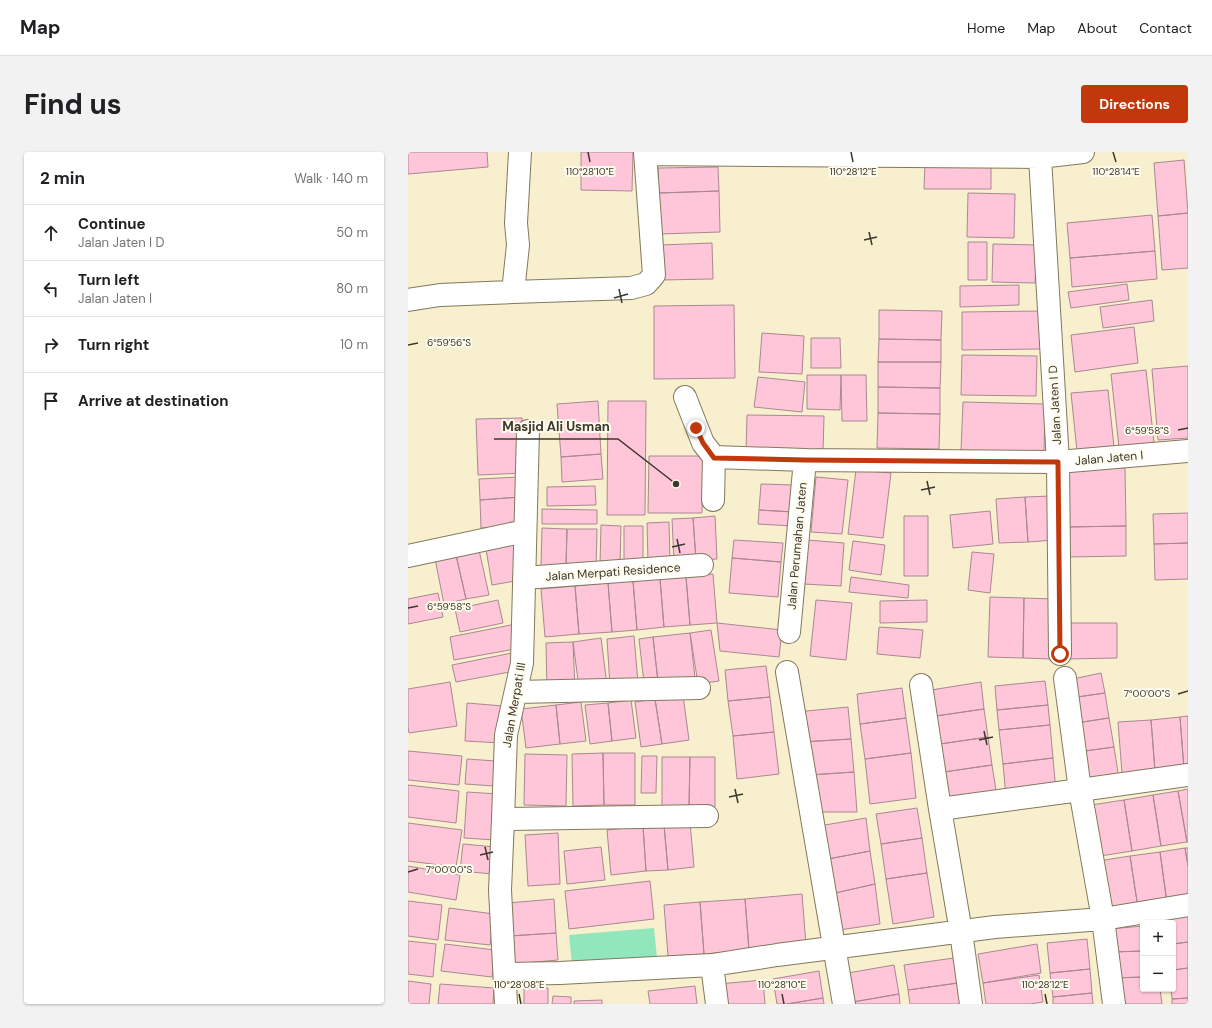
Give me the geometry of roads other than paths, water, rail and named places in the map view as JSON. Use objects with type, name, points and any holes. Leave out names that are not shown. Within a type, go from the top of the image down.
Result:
[{"type":"street","points":[[513,292],[518,245],[516,223],[520,152]]},
{"type":"street","points":[[408,300],[440,295],[631,288],[646,284],[654,275],[645,153],[1040,157],[1083,152]]},
{"type":"street","name":"Jalan Jaten I D","points":[[1040,157],[1058,462],[1060,654]]},
{"type":"street","points":[[685,397],[703,443],[714,458],[713,500]]},
{"type":"street","name":"Jalan Merpati III","points":[[506,1004],[500,890],[506,735],[522,663],[528,431]]},
{"type":"street","name":"Jalan Jaten I","points":[[714,458],[1058,462],[1188,451]]},
{"type":"street","name":"Jalan Perumahan Jaten","points":[[789,632],[805,460]]},
{"type":"street","points":[[408,556],[525,531]]},
{"type":"street","name":"Jalan Merpati Residence","points":[[524,578],[702,565]]},
{"type":"street","points":[[787,672],[844,1004]]},
{"type":"street","points":[[1065,678],[1080,790],[1103,918],[1114,1004]]},
{"type":"street","points":[[921,685],[961,932],[971,1004]]},
{"type":"street","points":[[516,692],[699,688]]},
{"type":"street","points":[[940,809],[1188,775]]},
{"type":"street","points":[[503,819],[706,816]]},
{"type":"street","points":[[504,974],[712,965],[834,947],[995,927],[1103,918],[1188,905]]},
{"type":"street","points":[[712,965],[717,1004]]},
{"type":"place","name":"Masjid Ali Usman","points":[[676,484]]}]
